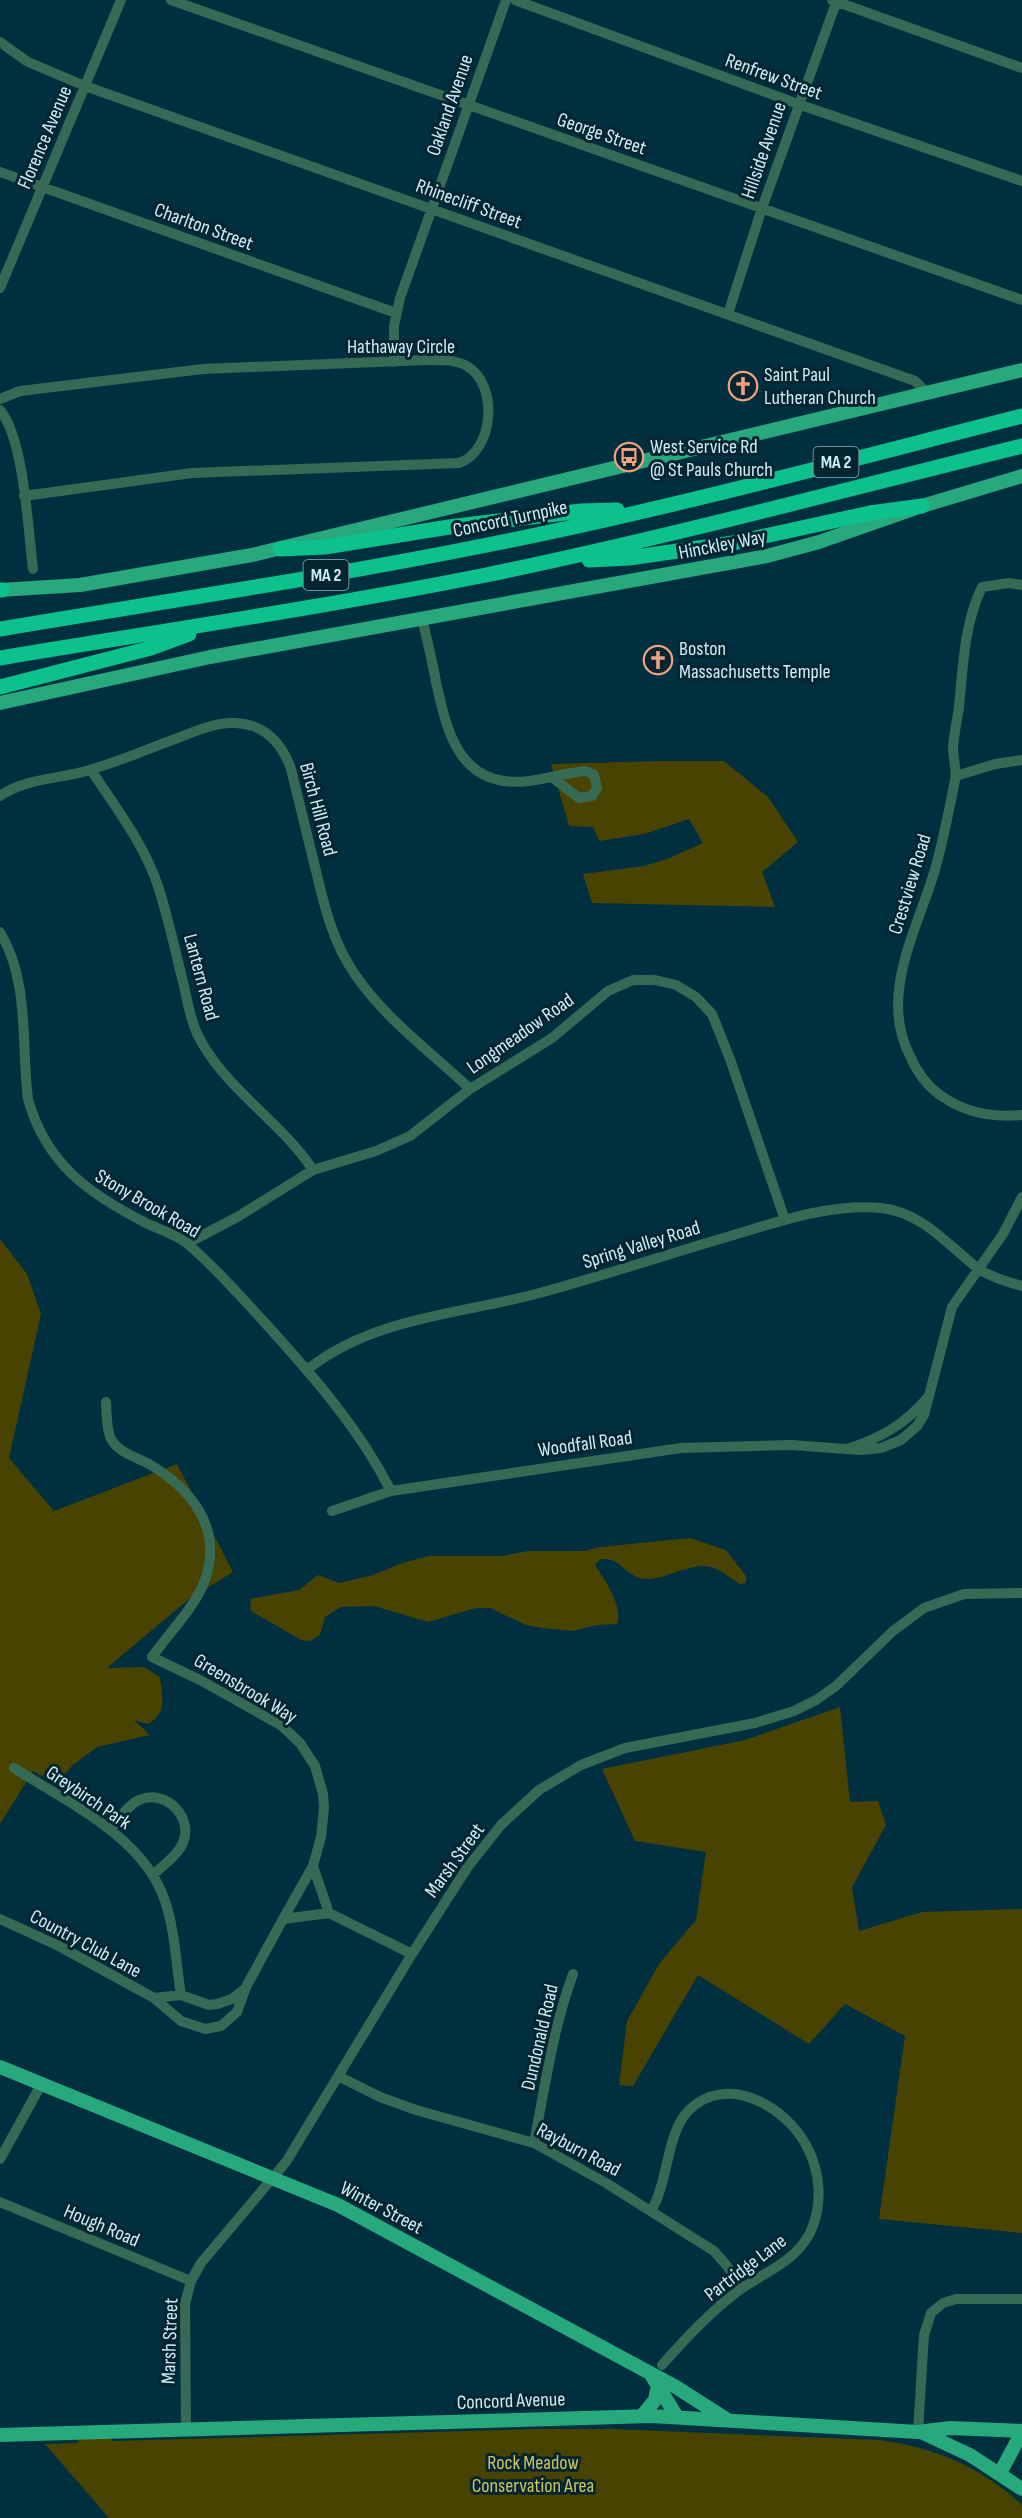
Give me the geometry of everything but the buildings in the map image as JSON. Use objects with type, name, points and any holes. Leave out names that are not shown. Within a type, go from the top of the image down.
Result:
[{"type":"highway","name":"Concord Turnpike","points":[[0,629],[423,558],[650,509],[1022,416]]},
{"type":"highway","name":"MA 2","points":[[0,658],[378,596],[544,563],[1022,446]]},
{"type":"highway","points":[[544,563],[629,558],[698,548],[781,534],[870,513],[922,506]]},
{"type":"highway","points":[[279,549],[325,547],[436,529],[581,511],[650,509]]},
{"type":"highway","points":[[0,687],[151,648],[219,622]]},
{"type":"main road","name":"Concord Turnpike","points":[[1,590],[107,581],[279,549],[1022,370]]},
{"type":"main road","name":"Hinckley Way","points":[[422,618],[767,556],[836,537],[922,506],[1022,477]]},
{"type":"main road","points":[[0,703],[201,658],[422,618]]},
{"type":"main road","name":"Winter Street","points":[[0,2067],[273,2177],[354,2213],[655,2380],[676,2387],[728,2420]]},
{"type":"main road","points":[[642,2416],[655,2400],[655,2380]]},
{"type":"main road","points":[[655,2380],[682,2417]]},
{"type":"main road","points":[[676,2387],[685,2404],[682,2417]]},
{"type":"main road","name":"Concord Avenue","points":[[0,2435],[642,2416],[918,2432],[950,2428],[1022,2432]]},
{"type":"main road","points":[[918,2432],[948,2443],[1000,2473],[1022,2490]]},
{"type":"main road","points":[[1000,2473],[1022,2432]]},
{"type":"street","name":"Florence Avenue","points":[[0,288],[122,0]]},
{"type":"street","name":"George Street","points":[[171,0],[1022,300]]},
{"type":"street","name":"Oakland Avenue","points":[[394,362],[396,313],[506,0]]},
{"type":"street","name":"Renfrew Street","points":[[515,0],[798,104],[1022,181]]},
{"type":"street","name":"Hillside Avenue","points":[[728,314],[762,208],[835,0]]},
{"type":"street","points":[[835,0],[1022,68]]},
{"type":"street","name":"Rhinecliff Street","points":[[0,42],[28,62],[85,86],[915,381],[922,385],[927,393]]},
{"type":"street","name":"Charlton Street","points":[[0,172],[396,313]]},
{"type":"street","name":"Hathaway Circle","points":[[0,399],[20,391],[173,371],[394,362],[459,362],[476,374],[486,390],[488,402],[483,438],[472,456],[451,464],[241,469],[192,473],[24,496]]},
{"type":"street","points":[[0,410],[9,423],[13,436],[24,496],[33,569]]},
{"type":"street","name":"Crestview Road","points":[[1022,585],[1009,583],[982,587],[970,618],[953,748],[956,776],[935,870],[911,938],[901,975],[897,1012],[902,1041],[916,1069],[930,1087],[955,1105],[980,1114],[1022,1115]]},
{"type":"street","points":[[422,618],[445,722],[457,750],[477,771],[489,777],[516,782],[553,778]]},
{"type":"street","name":"Birch Hill Road","points":[[0,796],[21,786],[91,770],[212,726],[243,724],[269,735],[286,755],[291,769],[328,918],[343,955],[354,974],[375,1000],[470,1089]]},
{"type":"street","points":[[956,776],[995,764],[1022,760]]},
{"type":"street","name":"Lantern Road","points":[[91,770],[136,838],[151,866],[165,908],[189,1006],[201,1042],[217,1065],[299,1149],[313,1170]]},
{"type":"street","name":"Stony Brook Road","points":[[0,932],[10,953],[20,990],[28,1099],[33,1116],[48,1146],[70,1174],[98,1197],[188,1243],[227,1279],[308,1369],[365,1445],[391,1491]]},
{"type":"street","name":"Longmeadow Road","points":[[188,1243],[239,1216],[313,1170],[376,1151],[410,1136],[470,1089],[552,1038],[608,991],[633,980],[655,980],[676,985],[696,997],[712,1014],[730,1059],[785,1220]]},
{"type":"street","name":"Woodfall Road","points":[[332,1511],[391,1491],[681,1448],[791,1445],[874,1450],[901,1440],[921,1421],[949,1315],[958,1297],[1003,1234],[1022,1197]]},
{"type":"street","name":"Spring Valley Road","points":[[308,1369],[322,1358],[354,1341],[396,1325],[545,1292],[785,1220],[851,1209],[882,1208],[897,1211],[918,1221],[978,1268],[1022,1286]]},
{"type":"street","name":"Greensbrook Way","points":[[106,1402],[110,1438],[127,1454],[172,1478],[192,1496],[206,1525],[210,1549],[206,1577],[197,1597],[152,1657],[202,1681],[271,1719],[300,1743],[315,1766],[323,1794],[323,1824],[313,1866]]},
{"type":"street","name":"Marsh Street","points":[[186,2428],[184,2332],[185,2304],[191,2281],[212,2248],[286,2162],[467,1868],[490,1838],[525,1801],[581,1765],[625,1748],[762,1721],[794,1711],[816,1700],[836,1686],[899,1626],[924,1608],[963,1594],[1022,1593]]},
{"type":"street","name":"Greybirch Park","points":[[14,1768],[110,1830],[133,1850],[153,1875],[166,1903],[181,1995]]},
{"type":"street","points":[[110,1830],[130,1806],[139,1800],[160,1799],[175,1806],[185,1825],[183,1841],[175,1854],[153,1875]]},
{"type":"street","points":[[313,1866],[329,1913]]},
{"type":"street","name":"Country Club Lane","points":[[0,1919],[59,1946],[154,1998],[172,2015],[189,2025],[213,2028],[233,2018],[246,1987],[313,1866]]},
{"type":"street","points":[[283,1919],[329,1913],[412,1954]]},
{"type":"street","name":"Dundonald Road","points":[[534,2143],[554,2044],[573,1974]]},
{"type":"street","name":"Country Club Lane","points":[[154,1998],[181,1995],[209,2005],[232,1999],[246,1987]]},
{"type":"street","name":"Rayburn Road","points":[[338,2076],[380,2097],[416,2110],[534,2143],[570,2161],[714,2251],[728,2266],[742,2288]]},
{"type":"street","points":[[0,2158],[42,2083]]},
{"type":"street","name":"Partridge Lane","points":[[651,2211],[660,2196],[677,2128],[697,2103],[720,2095],[746,2095],[763,2102],[800,2136],[807,2146],[817,2173],[818,2207],[808,2235],[796,2253],[742,2288],[700,2325],[662,2365]]},
{"type":"street","name":"Hough Road","points":[[0,2202],[191,2281]]},
{"type":"street","points":[[918,2432],[924,2335],[932,2313],[944,2303],[956,2299],[1022,2299]]},
{"type":"green space","points":[[724,761],[768,797],[798,842],[762,872],[775,907],[592,903],[583,874],[644,866],[667,859],[703,843],[689,819],[644,834],[599,841],[593,827],[569,826],[551,764]]},
{"type":"green space","points":[[0,1239],[27,1274],[41,1314],[9,1458],[54,1511],[177,1464],[233,1572],[189,1599],[107,1668],[144,1667],[160,1677],[162,1704],[159,1715],[148,1724],[134,1720],[150,1735],[97,1747],[73,1765],[56,1784],[33,1771],[0,1824]]},
{"type":"green space","points":[[690,1538],[726,1550],[746,1576],[746,1583],[740,1584],[719,1570],[702,1566],[645,1579],[637,1577],[612,1560],[600,1559],[595,1565],[608,1585],[618,1610],[617,1624],[598,1625],[572,1631],[526,1625],[490,1608],[476,1608],[428,1622],[374,1606],[341,1607],[325,1617],[320,1635],[310,1641],[301,1640],[251,1611],[250,1599],[299,1590],[318,1575],[339,1583],[373,1575],[402,1563],[429,1556],[502,1556],[528,1551],[585,1551],[600,1547]]},
{"type":"green space","points":[[840,1707],[850,1802],[878,1801],[886,1825],[852,1887],[859,1931],[922,1912],[1022,1909],[1022,2233],[879,2219],[905,2036],[845,2004],[809,2044],[698,1975],[633,2086],[619,2085],[627,2021],[659,1964],[696,1920],[706,1852],[635,1841],[602,1769],[745,1740]]},
{"type":"green space","name":"Rock Meadow Conservation Area","points":[[101,2427],[113,2441],[532,2429],[613,2429],[879,2440],[938,2454],[973,2470],[1022,2505],[1022,2518],[109,2518],[45,2444],[77,2443],[84,2428]]},
{"type":"place","name":"Saint Paul Lutheran Church","points":[[743,386]]},
{"type":"place","name":"West Service Rd @ St Pauls Church","points":[[629,457]]},
{"type":"place","name":"Boston Massachusetts Temple","points":[[658,660]]}]
